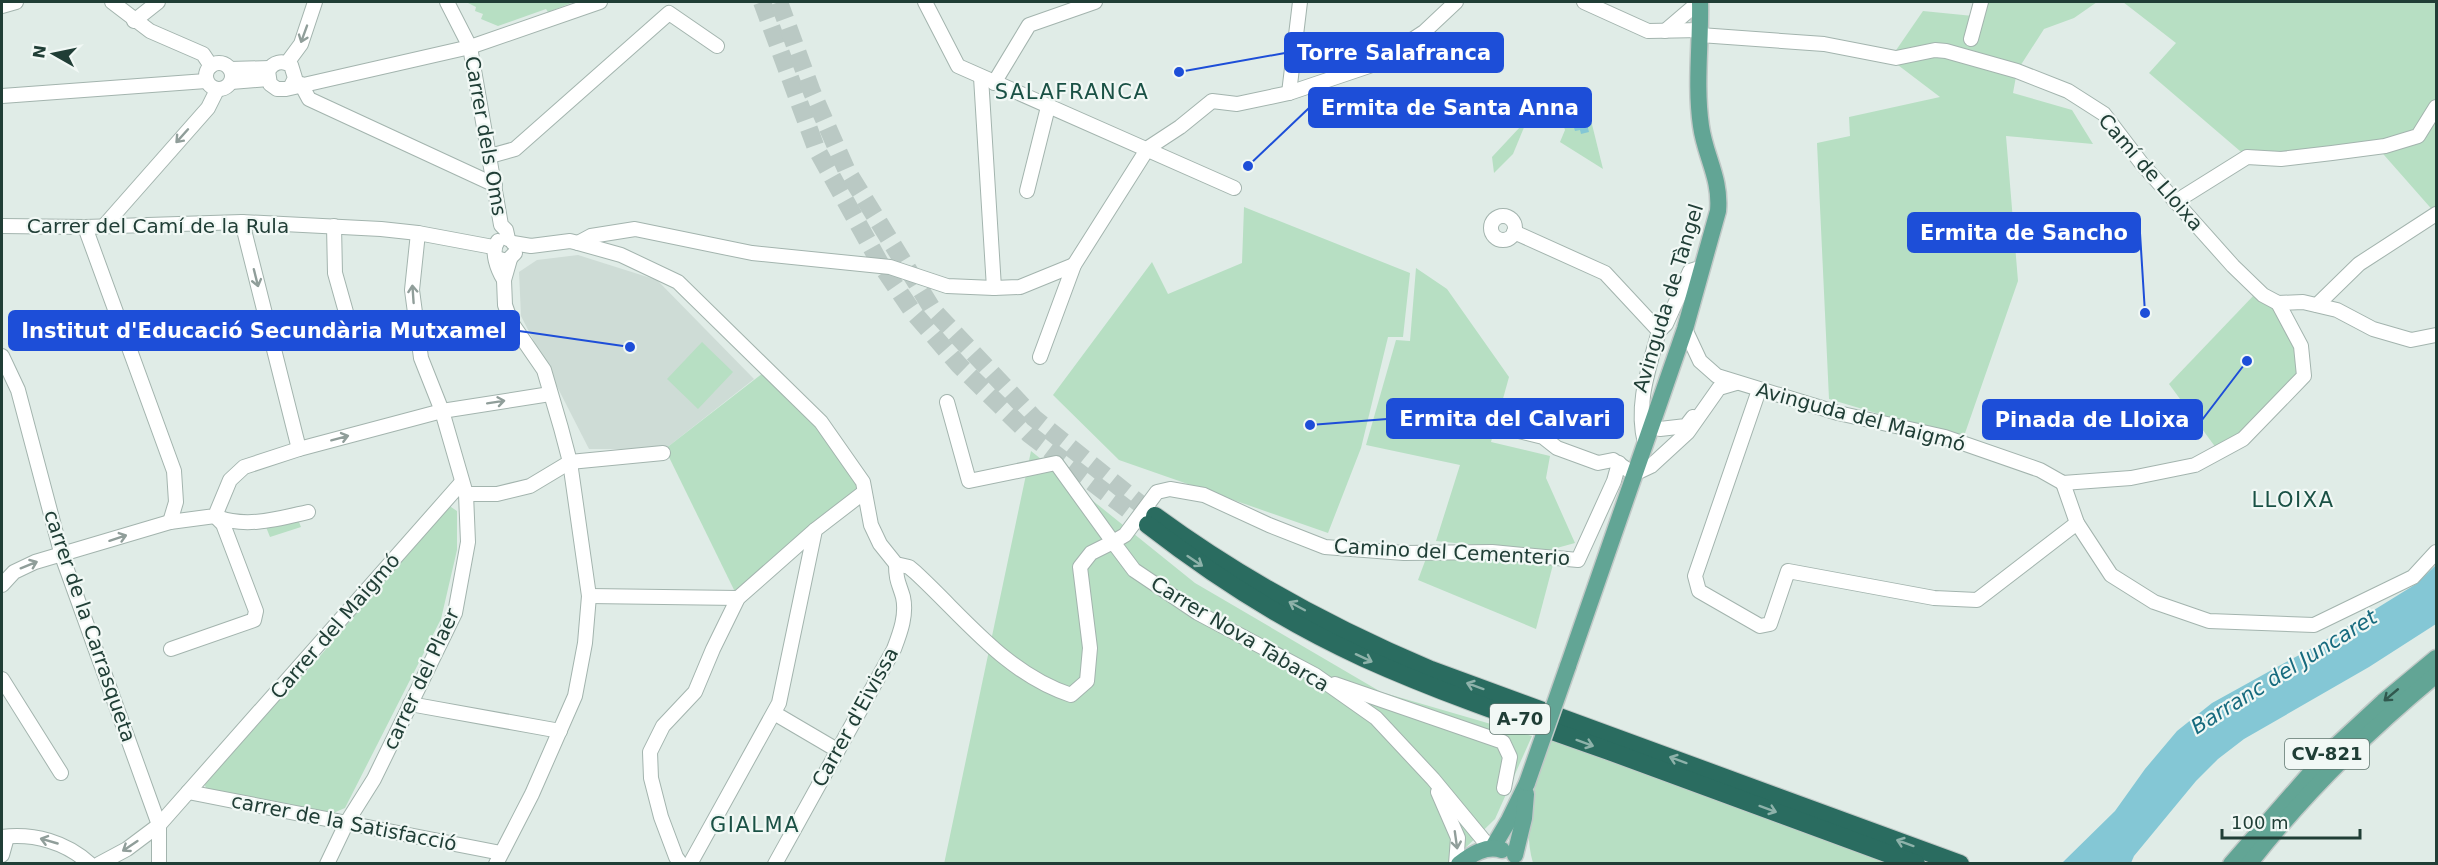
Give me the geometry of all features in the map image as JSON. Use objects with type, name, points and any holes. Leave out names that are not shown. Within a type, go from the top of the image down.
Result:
[{"type":"highway","name":"A-70","points":[[1916,864],[1464,698],[1362,657],[1285,617],[1232,586],[1183,552],[1152,520],[1186,538],[1278,596],[1374,645],[1431,670],[1960,864]]},
{"type":"main road","name":"Avinguda de Tàngel","points":[[1527,783],[1644,446],[1656,426],[1718,211],[1720,194],[1701,128],[1699,2]]},
{"type":"main road","name":"CV-821","points":[[2231,864],[2328,753],[2383,702],[2436,658]]},
{"type":"main road","name":"CV-821","points":[[2249,864],[2309,793],[2348,753],[2433,681]]},
{"type":"main road","points":[[1458,864],[1470,855],[1491,847],[1509,820],[1527,783]]},
{"type":"main road","points":[[1491,847],[1518,859],[1527,783]]},
{"type":"street","points":[[2,6],[16,2]]},
{"type":"street","points":[[112,2],[150,31],[203,54],[211,66]]},
{"type":"street","points":[[134,21],[158,2]]},
{"type":"street","points":[[287,63],[301,44],[315,2]]},
{"type":"street","name":"Carrer dels Oms","points":[[447,2],[470,47],[505,249],[505,304],[511,322],[544,370],[550,394]]},
{"type":"street","points":[[269,73],[277,89],[296,85],[470,47],[600,2]]},
{"type":"street","points":[[925,2],[958,66],[1048,107],[1148,148],[1193,171],[1234,188]]},
{"type":"street","points":[[994,288],[988,80],[1029,25],[1095,2]]},
{"type":"street","points":[[1289,93],[1300,2]]},
{"type":"street","points":[[1040,357],[1074,265],[1148,148],[1180,127],[1212,101],[1237,104],[1289,93],[1375,64],[1424,32],[1456,2]]},
{"type":"street","name":"Camí de Lloixa","points":[[1584,2],[1648,31],[1701,33],[1824,44],[1896,58],[1935,50],[1946,51],[2017,71],[2068,91],[2104,114],[2142,164],[2233,266],[2264,295],[2278,303]]},
{"type":"street","points":[[1665,31],[1699,2]]},
{"type":"street","points":[[1971,39],[1981,2]]},
{"type":"street","points":[[490,156],[515,149],[669,13],[717,46]]},
{"type":"street","points":[[269,73],[277,62],[287,63],[291,65],[295,73],[296,85],[309,99],[495,185]]},
{"type":"street","points":[[104,226],[208,108],[212,85],[206,72],[211,66],[224,64],[231,75]]},
{"type":"street","points":[[231,75],[269,73]]},
{"type":"street","points":[[2,96],[212,85],[225,88],[231,75]]},
{"type":"street","points":[[1027,191],[1048,107]]},
{"type":"street","points":[[2175,202],[2247,157],[2281,159],[2332,153],[2385,146],[2418,136],[2436,107]]},
{"type":"street","points":[[2317,305],[2359,264],[2436,214]]},
{"type":"street","points":[[242,222],[299,449]]},
{"type":"street","name":"Carrer del Camí de la Rula","points":[[2,226],[86,227],[242,222],[334,226],[418,233],[505,249]]},
{"type":"street","points":[[334,226],[336,273],[351,330]]},
{"type":"street","points":[[86,227],[174,471],[176,502],[170,522]]},
{"type":"street","points":[[578,243],[591,236],[635,229],[752,253],[890,267],[947,286],[994,288],[1020,286],[1074,265]]},
{"type":"street","points":[[1514,232],[1605,273],[1659,331]]},
{"type":"street","points":[[418,233],[412,290],[422,358],[442,411],[464,488],[497,494],[530,486],[570,462],[663,453]]},
{"type":"street","points":[[505,249],[578,243],[621,255],[678,282],[821,422],[863,482],[863,493],[875,534],[896,564],[909,567],[976,634],[1025,673],[1052,689],[1071,695],[1087,681],[1090,648],[1080,567],[1091,553],[1113,542]]},
{"type":"street","points":[[1496,425],[1543,437],[1557,448],[1598,462],[1616,461],[1644,446],[1641,401],[1659,331],[1666,324],[1690,272],[1703,267]]},
{"type":"street","points":[[2436,335],[2411,340],[2373,329],[2337,310],[2303,302],[2278,303],[2301,346],[2304,376],[2243,439],[2195,465],[2131,478],[2063,483],[2077,523],[2111,575],[2154,603],[2209,621],[2314,625],[2413,577],[2436,552]]},
{"type":"street","name":"Avinguda del Maigmó","points":[[1685,329],[1700,361],[1717,376],[1838,413],[1946,437],[2040,470],[2063,483]]},
{"type":"street","name":"carrer de la Carrasqueta","points":[[2,356],[18,390],[63,556],[159,825],[159,864]]},
{"type":"street","points":[[1656,426],[1686,426],[1699,410],[1710,383],[1717,376]]},
{"type":"street","points":[[1616,461],[1634,474],[1651,466],[1694,425],[1719,388],[1736,383]]},
{"type":"street","points":[[1759,390],[1695,576],[1700,591],[1760,626],[1770,624],[1788,571],[1934,598],[1977,600],[2077,523]]},
{"type":"street","points":[[214,516],[230,480],[244,467],[299,449],[442,411],[550,394],[570,462],[589,596],[585,643],[575,696],[532,794],[499,858]]},
{"type":"street","name":"Carrer Nova Tabarca","points":[[947,402],[969,481],[1056,464],[1134,570],[1198,613],[1319,678],[1376,718],[1433,779],[1491,847]]},
{"type":"street","points":[[1656,426],[1667,441],[1666,453]]},
{"type":"street","name":"Camino del Cementerio","points":[[1113,542],[1125,535],[1157,492],[1170,489],[1204,495],[1269,525],[1325,547],[1404,553],[1492,552],[1578,560],[1614,481],[1616,461]]},
{"type":"street","name":"carrer del Plaer","points":[[327,864],[347,822],[374,779],[455,613],[468,542],[464,488]]},
{"type":"street","name":"Carrer del Maigmó","points":[[99,864],[127,849],[159,825],[464,488]]},
{"type":"street","points":[[681,864],[676,857],[661,817],[651,778],[650,752],[663,726],[695,692],[738,598],[815,530],[863,493]]},
{"type":"street","points":[[2,585],[14,572],[35,562],[63,556],[170,522],[214,516],[227,520],[259,523],[308,512]]},
{"type":"street","points":[[171,649],[254,620],[256,611],[223,524],[214,516]]},
{"type":"street","points":[[690,864],[779,704],[815,530]]},
{"type":"street","name":"Carrer d'Eivissa","points":[[775,864],[894,649],[904,624],[903,598],[896,582],[896,564]]},
{"type":"street","points":[[589,596],[738,598]]},
{"type":"street","points":[[1319,678],[1503,742],[1510,756],[1504,788]]},
{"type":"street","points":[[2,679],[61,773]]},
{"type":"street","points":[[410,704],[560,731]]},
{"type":"street","points":[[774,713],[837,750]]},
{"type":"street","points":[[1433,779],[1458,838],[1458,864]]},
{"type":"street","name":"carrer de la Satisfacció","points":[[188,792],[347,822],[499,858]]},
{"type":"street","points":[[2,855],[4,837],[38,838],[64,845],[90,864]]},
{"type":"shaded area","points":[[578,255],[657,280],[754,379],[665,449],[589,449],[521,316],[519,272],[537,260]]},
{"type":"green space","points":[[466,2],[574,2],[498,26],[481,19],[483,14],[475,11],[476,7]]},
{"type":"green space","points":[[1978,2],[2097,2],[2074,18],[2044,29],[2017,71],[2013,93],[2072,110],[2093,144],[2006,136],[2018,281],[1963,439],[1829,399],[1817,143],[1850,136],[1849,117],[1940,97],[1890,59],[1923,11],[1973,16]]},
{"type":"green space","points":[[2123,2],[2436,2],[2436,214],[2377,147],[2247,157],[2149,73],[2176,43]]},
{"type":"green space","points":[[1586,100],[1603,169],[1560,142],[1565,130],[1557,106]]},
{"type":"green space","points":[[1525,125],[1513,154],[1494,173],[1492,157],[1521,126]]},
{"type":"green space","points":[[1244,207],[1410,273],[1403,337],[1388,337],[1361,448],[1328,533],[1119,460],[1053,395],[1152,262],[1168,294],[1242,263]]},
{"type":"green space","points":[[1416,268],[1447,289],[1509,377],[1491,442],[1550,456],[1546,478],[1575,543],[1542,552],[1436,541],[1460,465],[1366,445],[1396,340],[1410,341]]},
{"type":"green space","points":[[2255,294],[2273,308],[2301,346],[2304,376],[2219,452],[2169,384]]},
{"type":"green space","points":[[702,342],[733,372],[698,409],[667,379]]},
{"type":"green space","points":[[767,370],[821,422],[863,493],[738,598],[665,449]]},
{"type":"green space","points":[[1031,451],[1195,583],[1381,692],[1532,736],[1495,819],[1450,863],[944,864]]},
{"type":"green space","points":[[448,505],[457,511],[457,550],[441,619],[345,808],[331,814],[206,788],[203,780],[315,662]]},
{"type":"green space","points":[[297,517],[301,527],[270,537],[266,527]]},
{"type":"green space","points":[[1428,553],[1555,557],[1536,629],[1418,580]]},
{"type":"green space","points":[[1549,736],[1893,863],[1533,863],[1529,815],[1535,783]]},
{"type":"water","points":[[1583,109],[1589,132],[1581,134],[1580,130],[1575,131],[1571,118],[1574,117],[1572,112]]},
{"type":"water","name":"Barranc del Juncaret","points":[[2436,565],[2436,624],[2369,667],[2244,739],[2218,759],[2196,781],[2134,856],[2131,863],[2062,863],[2115,811],[2145,769],[2177,731],[2212,703],[2319,644],[2416,584]]},
{"type":"tunnel","points":[[762,2],[816,148],[881,265],[913,312],[959,365],[1029,434],[1148,525]]},
{"type":"tunnel","points":[[779,2],[812,92],[846,169],[933,310],[1034,418],[1155,516]]},
{"type":"place","name":"Torre Salafranca","points":[[1179,72]]},
{"type":"place","name":"Ermita de Santa Anna","points":[[1248,166]]},
{"type":"place","name":"Ermita de Sancho","points":[[2145,313]]},
{"type":"place","name":"Institut d'Educació Secundària Mutxamel","points":[[630,347]]},
{"type":"place","name":"Pinada de Lloixa","points":[[2247,361]]},
{"type":"place","name":"Ermita del Calvari","points":[[1310,425]]},
{"type":"district","name":"SALAFRANCA","points":[[1072,92]]},
{"type":"district","name":"LLOIXA","points":[[2293,500]]},
{"type":"district","name":"GIALMA","points":[[755,825]]}]
